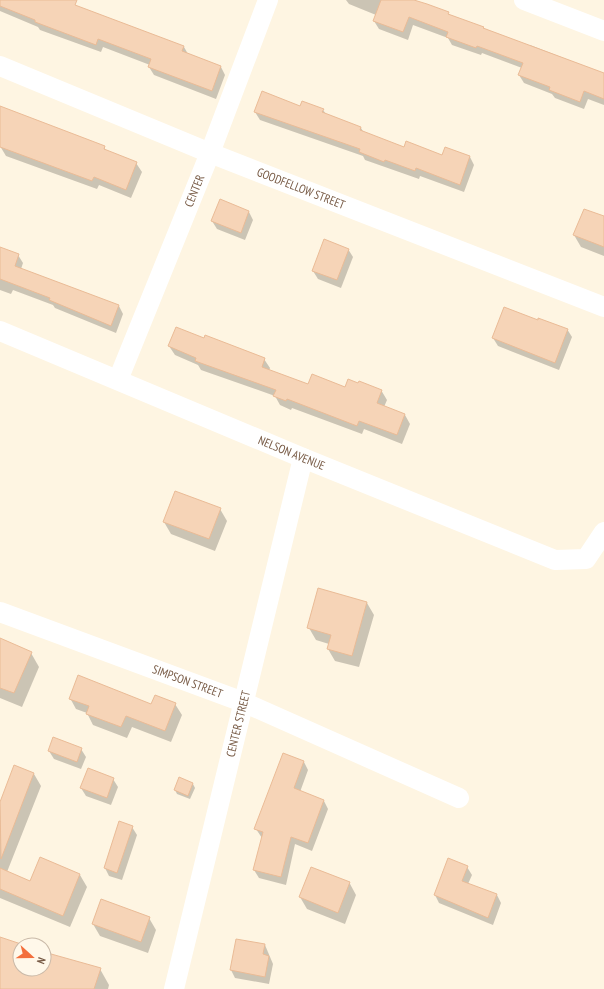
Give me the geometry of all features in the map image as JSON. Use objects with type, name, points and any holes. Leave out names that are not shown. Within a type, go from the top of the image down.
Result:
[{"type":"street","name":"CENTER","points":[[118,380],[210,153],[268,0]]},
{"type":"street","points":[[524,0],[604,31]]},
{"type":"street","name":"GOODFELLOW STREET","points":[[0,66],[210,153],[604,306]]},
{"type":"street","name":"NELSON AVENUE","points":[[0,331],[303,458],[555,560],[586,559],[604,532]]},
{"type":"street","name":"CENTER STREET","points":[[174,989],[303,458]]},
{"type":"street","name":"SIMPSON STREET","points":[[0,612],[243,702],[459,798]]},
{"type":"building","points":[[0,0],[77,0],[75,5],[184,46],[182,51],[221,66],[212,91],[148,67],[151,59],[98,39],[96,45],[35,22],[35,20],[0,6]]},
{"type":"building","points":[[381,0],[414,0],[427,4],[449,12],[448,14],[484,27],[483,28],[604,73],[604,99],[584,91],[580,102],[549,90],[550,87],[518,75],[523,63],[477,46],[476,48],[446,37],[448,32],[409,17],[403,32],[373,21]]},
{"type":"building","points":[[262,91],[300,106],[302,101],[324,109],[322,112],[361,127],[360,130],[404,147],[406,141],[442,155],[445,147],[470,156],[460,185],[416,168],[415,171],[385,160],[384,162],[359,152],[360,149],[254,112]]},
{"type":"building","points":[[0,106],[105,146],[104,149],[137,162],[126,190],[94,177],[92,181],[0,147]]},
{"type":"building","points":[[220,199],[249,211],[241,233],[211,221]]},
{"type":"building","points":[[584,209],[604,216],[604,247],[573,235]]},
{"type":"building","points":[[324,239],[349,249],[337,280],[312,271]]},
{"type":"building","points":[[0,247],[19,254],[15,266],[119,305],[111,326],[49,300],[50,298],[0,279]]},
{"type":"building","points":[[504,307],[538,320],[538,318],[568,329],[555,363],[492,338]]},
{"type":"building","points":[[176,327],[204,338],[205,335],[265,358],[262,367],[308,384],[312,374],[345,387],[348,379],[358,383],[359,381],[382,390],[377,403],[405,414],[397,435],[359,421],[357,426],[287,399],[286,401],[273,396],[276,390],[195,361],[196,358],[168,346]]},
{"type":"building","points":[[175,491],[221,508],[209,539],[163,522]]},
{"type":"building","points":[[318,588],[367,602],[352,656],[327,649],[331,635],[307,628]]},
{"type":"building","points":[[0,638],[32,652],[14,693],[0,688]]},
{"type":"building","points":[[78,675],[151,704],[155,695],[176,703],[165,731],[126,716],[121,727],[86,714],[89,706],[69,699]]},
{"type":"building","points":[[53,737],[82,748],[77,762],[48,751]]},
{"type":"building","points":[[283,753],[304,761],[294,788],[324,800],[308,843],[291,837],[281,877],[253,870],[263,832],[254,829]]},
{"type":"building","points":[[14,765],[34,773],[1,859],[0,802]]},
{"type":"building","points":[[88,768],[114,778],[107,798],[80,788]]},
{"type":"building","points":[[179,777],[193,783],[188,796],[174,790]]},
{"type":"building","points":[[119,821],[133,826],[117,873],[104,868]]},
{"type":"building","points":[[40,857],[80,874],[63,916],[0,889],[0,868],[30,881]]},
{"type":"building","points":[[448,858],[468,866],[462,881],[497,894],[488,918],[434,895]]},
{"type":"building","points":[[311,867],[350,882],[338,913],[299,897]]},
{"type":"building","points":[[101,899],[150,917],[141,942],[92,924]]},
{"type":"building","points":[[0,937],[12,941],[12,977],[52,977],[52,954],[101,968],[94,989],[0,989]]},
{"type":"building","points":[[236,939],[265,944],[263,954],[269,956],[265,977],[230,970]]}]
